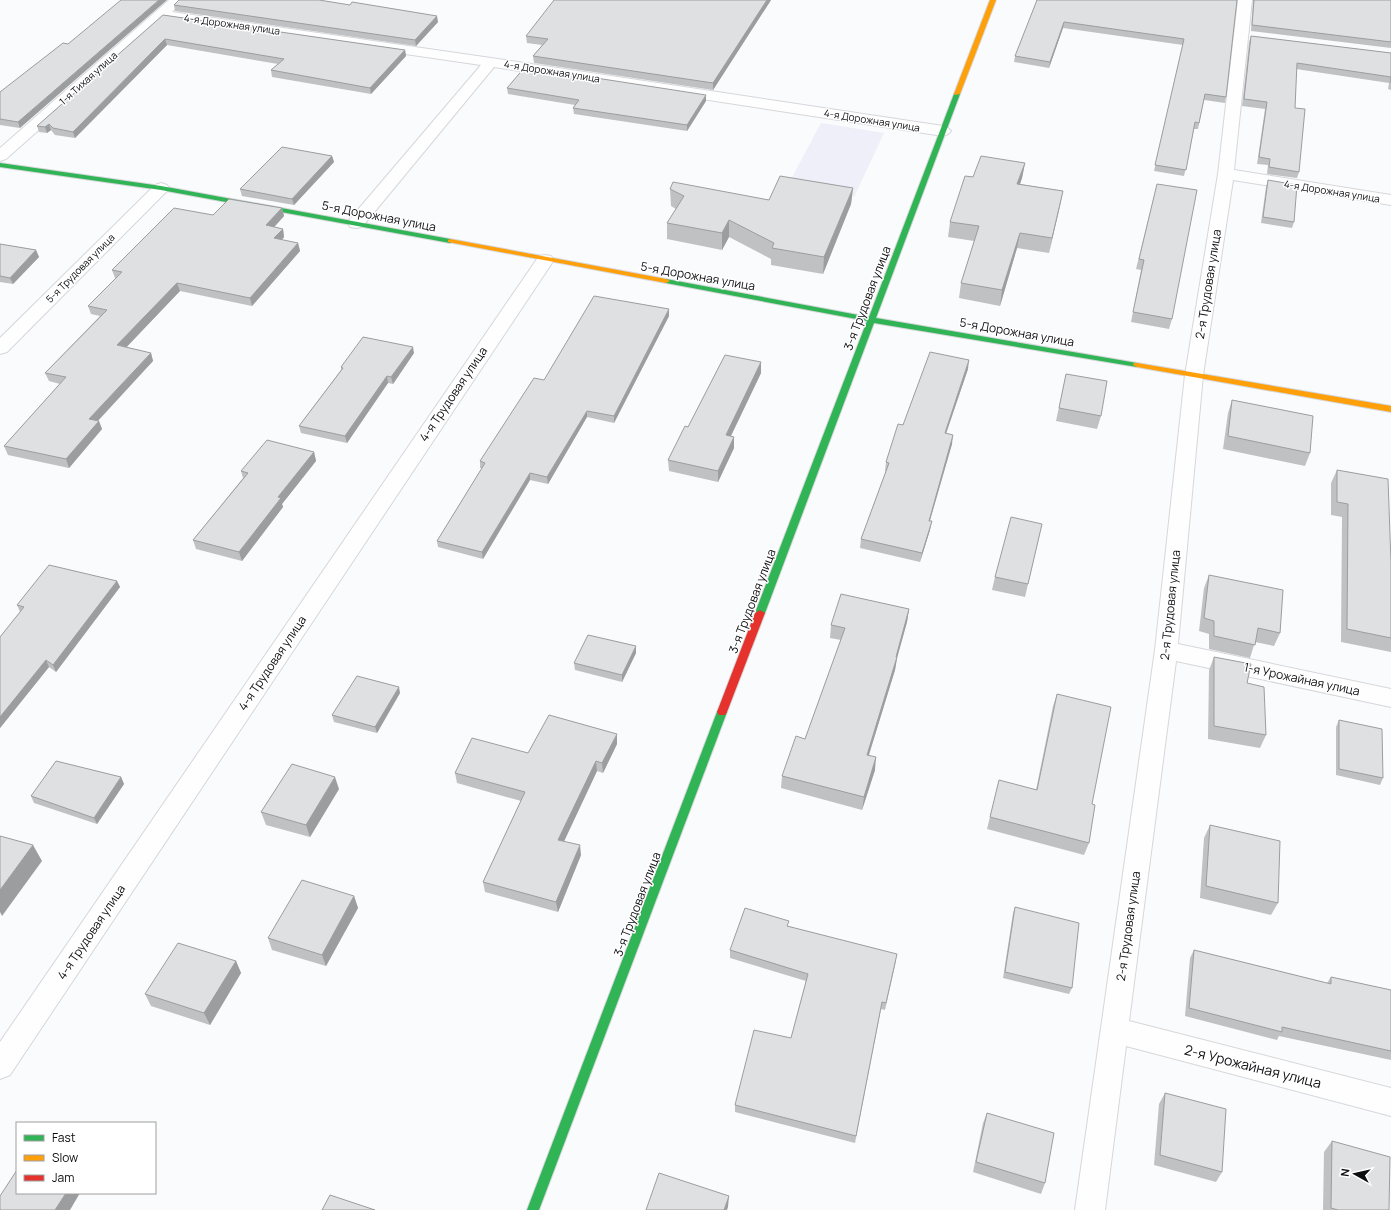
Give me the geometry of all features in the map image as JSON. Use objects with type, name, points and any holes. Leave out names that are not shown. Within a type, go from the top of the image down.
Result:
[{"type":"street","name":"1-я Тихая улица","points":[[0,156],[177,0]]},
{"type":"street","name":"3-я Трудовая улица","points":[[533,1210],[993,0]]},
{"type":"street","name":"2-я Трудовая улица","points":[[1090,1210],[1166,650],[1194,375],[1250,36],[1244,0]]},
{"type":"street","name":"4-я Дорожная улица","points":[[160,14],[491,62],[943,131]]},
{"type":"street","points":[[356,223],[491,62]]},
{"type":"street","name":"5-я Дорожная улица","points":[[0,165],[161,188],[872,320],[909,325],[1391,409]]},
{"type":"street","name":"4-я Дорожная улица","points":[[1226,174],[1391,200]]},
{"type":"street","name":"5-я Трудовая улица","points":[[0,348],[161,188]]},
{"type":"street","name":"4-я Трудовая улица","points":[[0,1066],[544,260]]},
{"type":"street","name":"1-я Урожайная улица","points":[[1166,650],[1391,698]]},
{"type":"street","name":"2-я Урожайная улица","points":[[1114,1030],[1391,1102]]},
{"type":"shaded area","points":[[821,123],[884,133],[854,197],[788,185]]},
{"type":"building","points":[[121,0],[159,0],[18,122],[0,119],[0,92],[63,43],[68,44]]},
{"type":"building","points":[[179,0],[319,0],[350,5],[352,2],[437,16],[415,40],[174,5]]},
{"type":"building","points":[[554,0],[767,0],[713,83],[533,56],[548,39],[526,36]]},
{"type":"building","points":[[1037,0],[1237,0],[1226,97],[1205,94],[1199,123],[1195,122],[1186,170],[1155,165],[1184,39],[1064,22],[1050,62],[1015,56]]},
{"type":"building","points":[[1254,0],[1391,0],[1391,42],[1252,25]]},
{"type":"building","points":[[163,15],[405,50],[370,88],[271,70],[284,59],[165,39],[73,132],[53,128],[49,124],[45,127],[37,126]]},
{"type":"building","points":[[1251,36],[1391,53],[1391,77],[1297,63],[1295,108],[1305,109],[1299,172],[1269,167],[1270,159],[1259,157],[1267,102],[1244,99]]},
{"type":"building","points":[[525,67],[706,95],[687,125],[573,108],[579,100],[507,88]]},
{"type":"building","points":[[282,147],[332,156],[292,199],[240,189]]},
{"type":"building","points":[[981,156],[1025,163],[1017,184],[1063,191],[1052,238],[1020,233],[1002,290],[961,283],[979,226],[950,222],[965,176],[973,177]]},
{"type":"building","points":[[780,176],[853,188],[824,257],[772,248],[774,243],[729,220],[722,233],[667,223],[684,196],[670,189],[673,182],[769,200]]},
{"type":"building","points":[[1268,180],[1297,185],[1294,222],[1263,217]]},
{"type":"building","points":[[1157,184],[1197,190],[1172,319],[1133,312],[1144,260],[1139,259]]},
{"type":"building","points":[[229,199],[282,208],[266,225],[283,229],[274,238],[298,243],[250,298],[177,283],[117,345],[151,353],[89,419],[99,421],[66,459],[4,446],[66,377],[45,373],[107,310],[88,306],[122,272],[112,270],[174,208],[213,215]]},
{"type":"building","points":[[0,244],[36,250],[10,278],[0,276]]},
{"type":"building","points":[[594,296],[669,309],[614,416],[587,411],[547,477],[530,473],[482,552],[437,541],[485,463],[480,461],[534,378],[544,380]]},
{"type":"building","points":[[363,337],[413,347],[391,377],[387,376],[345,436],[299,426],[343,368],[341,367]]},
{"type":"building","points":[[930,352],[969,360],[945,433],[953,435],[929,521],[932,521],[922,553],[861,539],[889,463],[886,462],[898,424],[903,425]]},
{"type":"building","points":[[725,355],[761,362],[726,435],[734,437],[718,471],[668,460],[685,426],[688,427]]},
{"type":"building","points":[[1066,374],[1107,381],[1101,416],[1059,408]]},
{"type":"building","points":[[1232,400],[1313,416],[1310,453],[1228,436]]},
{"type":"building","points":[[267,440],[314,452],[278,497],[281,498],[239,552],[193,540],[248,473],[241,471]]},
{"type":"building","points":[[1337,470],[1388,479],[1391,563],[1391,638],[1347,629],[1348,504],[1337,502]]},
{"type":"building","points":[[1011,517],[1042,524],[1028,584],[995,577]]},
{"type":"building","points":[[49,565],[117,581],[53,665],[46,660],[0,717],[0,637],[24,607],[17,605]]},
{"type":"building","points":[[1209,575],[1283,590],[1280,633],[1258,628],[1255,645],[1214,636],[1214,621],[1204,618]]},
{"type":"building","points":[[841,594],[909,609],[897,657],[867,755],[876,757],[864,797],[782,776],[796,736],[805,739],[845,628],[831,625]]},
{"type":"building","points":[[588,635],[636,646],[622,675],[574,663]]},
{"type":"building","points":[[1214,657],[1251,664],[1247,683],[1264,687],[1266,735],[1214,726]]},
{"type":"building","points":[[357,676],[399,687],[375,727],[332,715]]},
{"type":"building","points":[[1057,694],[1111,707],[1092,804],[1095,805],[1089,843],[990,817],[999,780],[1037,790]]},
{"type":"building","points":[[549,715],[617,734],[602,763],[596,761],[558,840],[580,845],[556,902],[483,882],[525,792],[455,773],[472,738],[528,753]]},
{"type":"building","points":[[1339,720],[1382,729],[1383,778],[1339,769]]},
{"type":"building","points":[[56,761],[121,777],[94,818],[31,796]]},
{"type":"building","points":[[292,764],[335,777],[306,825],[261,812]]},
{"type":"building","points":[[1210,825],[1280,841],[1278,903],[1206,886]]},
{"type":"building","points":[[0,836],[33,845],[0,890]]},
{"type":"building","points":[[302,880],[354,896],[322,955],[268,938]]},
{"type":"building","points":[[1015,907],[1079,923],[1072,988],[1005,972]]},
{"type":"building","points":[[745,908],[789,921],[787,926],[897,954],[886,1003],[882,1002],[856,1136],[735,1105],[754,1030],[791,1038],[808,974],[730,950]]},
{"type":"building","points":[[178,943],[236,961],[204,1013],[145,994]]},
{"type":"building","points":[[1194,950],[1331,984],[1331,977],[1391,990],[1391,1051],[1282,1027],[1282,1032],[1189,1008]]},
{"type":"building","points":[[1165,1093],[1226,1109],[1222,1172],[1160,1155]]},
{"type":"building","points":[[987,1113],[1054,1133],[1045,1183],[976,1162]]},
{"type":"building","points":[[1332,1141],[1390,1157],[1389,1210],[1338,1210],[1331,1208]]},
{"type":"building","points":[[16,1172],[16,1194],[65,1194],[55,1210],[0,1210],[0,1196]]},
{"type":"building","points":[[659,1173],[729,1196],[724,1210],[646,1210]]},
{"type":"building","points":[[330,1195],[375,1210],[322,1210]]},
{"type":"traffic: fast","points":[[760,613],[957,94]]},
{"type":"traffic: fast","points":[[0,165],[161,188],[450,241]]},
{"type":"traffic: fast","points":[[666,281],[872,320],[1137,365]]},
{"type":"traffic: fast","points":[[533,1210],[722,712]]},
{"type":"traffic: slow","points":[[957,94],[993,0]]},
{"type":"traffic: slow","points":[[450,241],[666,281]]},
{"type":"traffic: slow","points":[[1137,365],[1391,409]]},
{"type":"traffic: jam","points":[[722,712],[760,613]]}]
